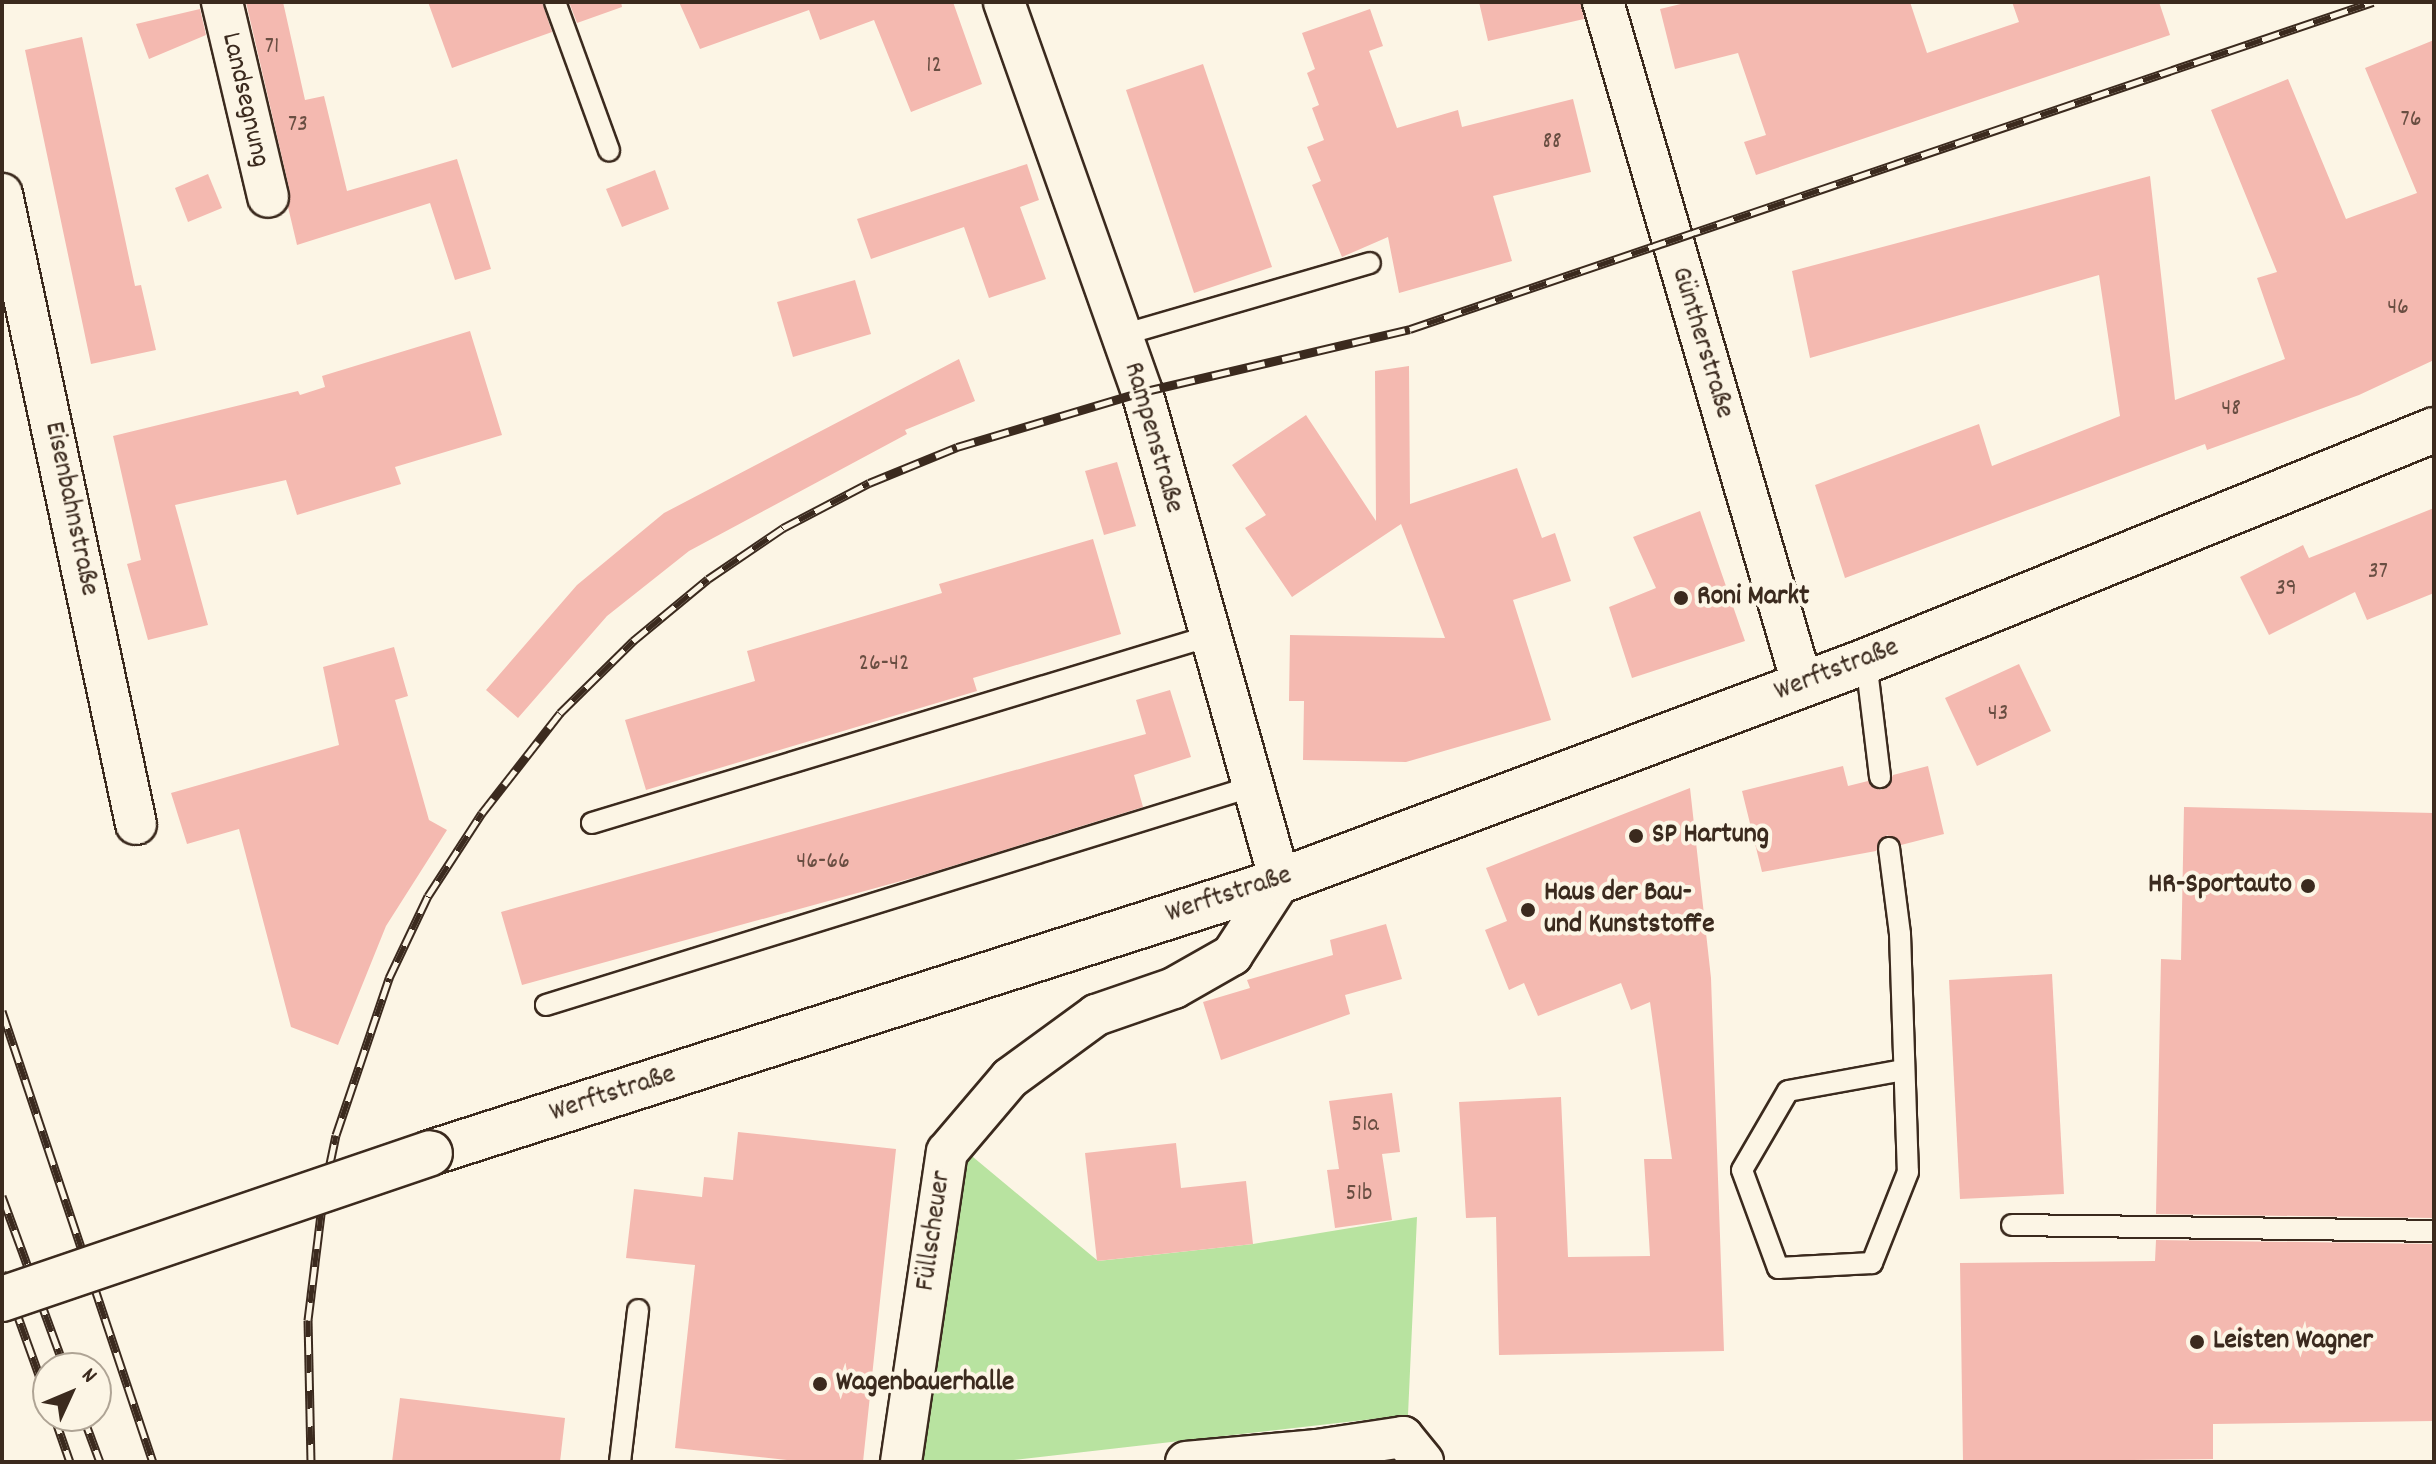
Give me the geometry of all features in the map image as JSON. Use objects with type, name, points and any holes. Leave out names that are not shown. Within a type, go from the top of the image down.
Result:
[{"type":"street","name":"Landsegnung","points":[[222,2],[268,197]]},
{"type":"street","name":"Rampenstraße","points":[[1004,2],[1122,335],[1280,881]]},
{"type":"street","name":"Güntherstraße","points":[[1603,2],[1802,683]]},
{"type":"street","name":"Eisenbahnstraße","points":[[2,194],[136,824]]},
{"type":"street","name":"Werftstraße","points":[[2,1299],[430,1153],[1280,881],[1866,661],[2434,430]]},
{"type":"street","name":"Füllscheuer","points":[[901,1462],[947,1152],[1010,1078],[1096,1015],[1174,988],[1232,955],[1280,881]]},
{"type":"street","points":[[1186,1462],[1320,1456],[1403,1437],[1423,1462]]},
{"type":"lane","points":[[555,2],[609,150]]},
{"type":"lane","points":[[1122,335],[1370,263]]},
{"type":"lane","points":[[592,823],[1210,636]]},
{"type":"lane","points":[[1866,661],[1880,777]]},
{"type":"lane","points":[[546,1005],[1254,786]]},
{"type":"lane","points":[[1889,848],[1900,934],[1908,1172],[1872,1263],[1778,1268],[1742,1170],[1788,1091],[1904,1070]]},
{"type":"lane","points":[[2012,1225],[2434,1231]]},
{"type":"lane","points":[[620,1462],[638,1310]]},
{"type":"green space","points":[[967,1152],[1098,1261],[1253,1244],[1417,1217],[1408,1415],[997,1462],[916,1462]]},
{"type":"building","points":[[246,2],[283,2],[305,100],[324,96],[347,191],[457,159],[491,269],[455,280],[430,203],[297,245],[288,207],[290,192]]},
{"type":"building","points":[[428,2],[542,2],[552,32],[452,68]]},
{"type":"building","points":[[569,2],[621,2],[622,7],[577,23]]},
{"type":"building","points":[[679,2],[953,2],[982,84],[911,112],[874,20],[820,40],[809,10],[700,49]]},
{"type":"building","points":[[1479,2],[1581,2],[1584,19],[1488,41]]},
{"type":"building","points":[[1689,2],[1910,2],[1927,53],[2019,22],[2012,2],[2159,2],[2170,35],[1756,175],[1744,142],[1766,135],[1738,53],[1675,69],[1660,9]]},
{"type":"building","points":[[200,9],[206,35],[149,59],[136,24]]},
{"type":"building","points":[[1370,9],[1383,46],[1369,51],[1397,128],[1458,110],[1462,127],[1573,99],[1591,172],[1493,196],[1512,261],[1399,293],[1388,237],[1342,257],[1312,185],[1321,181],[1307,147],[1324,140],[1312,108],[1319,105],[1307,73],[1315,69],[1302,33]]},
{"type":"building","points":[[82,37],[135,286],[141,285],[156,350],[91,364],[25,50]]},
{"type":"building","points":[[2434,40],[2434,360],[2359,395],[2207,450],[2205,444],[1845,578],[1815,485],[1979,424],[1992,466],[2120,416],[2099,275],[1810,358],[1792,271],[2150,176],[2175,400],[2285,359],[2257,278],[2277,272],[2211,110],[2288,79],[2346,219],[2417,193],[2365,68]]},
{"type":"building","points":[[1203,64],[1272,267],[1194,293],[1126,90]]},
{"type":"building","points":[[1027,164],[1039,200],[1020,207],[1046,279],[989,298],[964,227],[871,259],[857,219]]},
{"type":"building","points":[[655,170],[669,209],[622,227],[606,189]]},
{"type":"building","points":[[208,174],[222,208],[188,222],[175,188]]},
{"type":"building","points":[[855,280],[871,334],[793,357],[777,302]]},
{"type":"building","points":[[470,331],[502,435],[395,467],[401,484],[297,515],[286,480],[175,505],[208,625],[148,640],[127,564],[141,560],[113,436],[298,391],[300,395],[325,387],[322,376]]},
{"type":"building","points":[[959,359],[975,401],[905,430],[907,434],[689,551],[607,616],[518,718],[486,690],[577,585],[664,513]]},
{"type":"building","points":[[1409,366],[1410,504],[1517,468],[1542,538],[1555,533],[1571,581],[1513,600],[1551,720],[1406,762],[1303,760],[1304,701],[1289,701],[1290,635],[1445,638],[1401,524],[1292,597],[1245,528],[1266,515],[1232,465],[1306,415],[1376,521],[1375,371]]},
{"type":"building","points":[[1117,462],[1136,526],[1104,535],[1085,471]]},
{"type":"building","points":[[2434,508],[2434,593],[2367,620],[2355,592],[2269,635],[2240,577],[2303,545],[2309,558]]},
{"type":"building","name":"Roni Markt","points":[[1700,511],[1745,641],[1632,678],[1609,607],[1656,588],[1633,537]]},
{"type":"building","points":[[1093,539],[1121,634],[973,678],[977,691],[646,790],[625,720],[755,681],[747,651],[942,593],[939,584]]},
{"type":"building","points":[[394,647],[408,696],[395,700],[429,820],[447,830],[386,926],[338,1045],[291,1027],[239,829],[187,844],[171,793],[339,745],[323,667]]},
{"type":"building","points":[[2019,664],[2051,731],[1977,766],[1945,698]]},
{"type":"building","points":[[1170,690],[1191,757],[1134,775],[1143,807],[923,875],[522,985],[501,912],[1146,734],[1136,700]]},
{"type":"building","points":[[1843,766],[1848,786],[1868,781],[1881,790],[1888,787],[1893,775],[1928,766],[1944,834],[1901,845],[1887,835],[1876,851],[1762,872],[1742,791]]},
{"type":"building","points":[[1690,788],[1711,978],[1724,1351],[1499,1355],[1496,1217],[1466,1218],[1459,1102],[1561,1097],[1568,1257],[1650,1256],[1644,1159],[1672,1159],[1650,1002],[1631,1010],[1621,983],[1538,1016],[1524,983],[1509,990],[1485,930],[1507,921],[1486,868]]},
{"type":"building","points":[[2184,807],[2434,813],[2434,1218],[2156,1214],[2161,959],[2181,960]]},
{"type":"building","points":[[1386,924],[1402,979],[1345,995],[1350,1014],[1221,1060],[1203,1002],[1250,988],[1247,980],[1333,955],[1330,940]]},
{"type":"building","points":[[2052,974],[2064,1194],[1960,1199],[1949,980]]},
{"type":"building","points":[[1392,1093],[1400,1152],[1382,1154],[1392,1220],[1335,1228],[1327,1170],[1339,1169],[1329,1101]]},
{"type":"building","points":[[738,1132],[896,1149],[863,1462],[805,1462],[675,1448],[695,1265],[626,1258],[634,1189],[702,1197],[704,1177],[733,1180]]},
{"type":"building","points":[[1176,1143],[1181,1188],[1246,1181],[1253,1244],[1097,1261],[1085,1153]]},
{"type":"building","name":"Leisten Wagner","points":[[2156,1240],[2434,1244],[2434,1421],[2213,1424],[2213,1459],[1963,1462],[1960,1263],[2155,1261]]},
{"type":"building","points":[[400,1398],[565,1418],[560,1462],[392,1462]]},
{"type":"railway","points":[[311,1462],[308,1320],[323,1197],[336,1135],[389,978],[428,896],[482,813],[560,713],[633,641],[708,579],[783,528],[869,483],[957,447],[1142,392],[1410,329],[2373,2]]},
{"type":"railway","points":[[2,1011],[153,1462]]},
{"type":"railway","points":[[2,1196],[59,1352]]},
{"type":"railway","points":[[2,1272],[32,1355]]},
{"type":"railway","points":[[60,1432],[70,1462]]},
{"type":"railway","points":[[89,1432],[100,1462]]},
{"type":"place","name":"Roni Markt","points":[[1681,598]]},
{"type":"place","name":"SP Hartung","points":[[1636,836]]},
{"type":"place","name":"HR-Sportauto","points":[[2308,886]]},
{"type":"place","name":"Haus der Bau- und Kunststoffe","points":[[1528,910]]},
{"type":"place","name":"Leisten Wagner","points":[[2197,1342]]},
{"type":"place","name":"Wagenbauerhalle","points":[[820,1384]]}]
